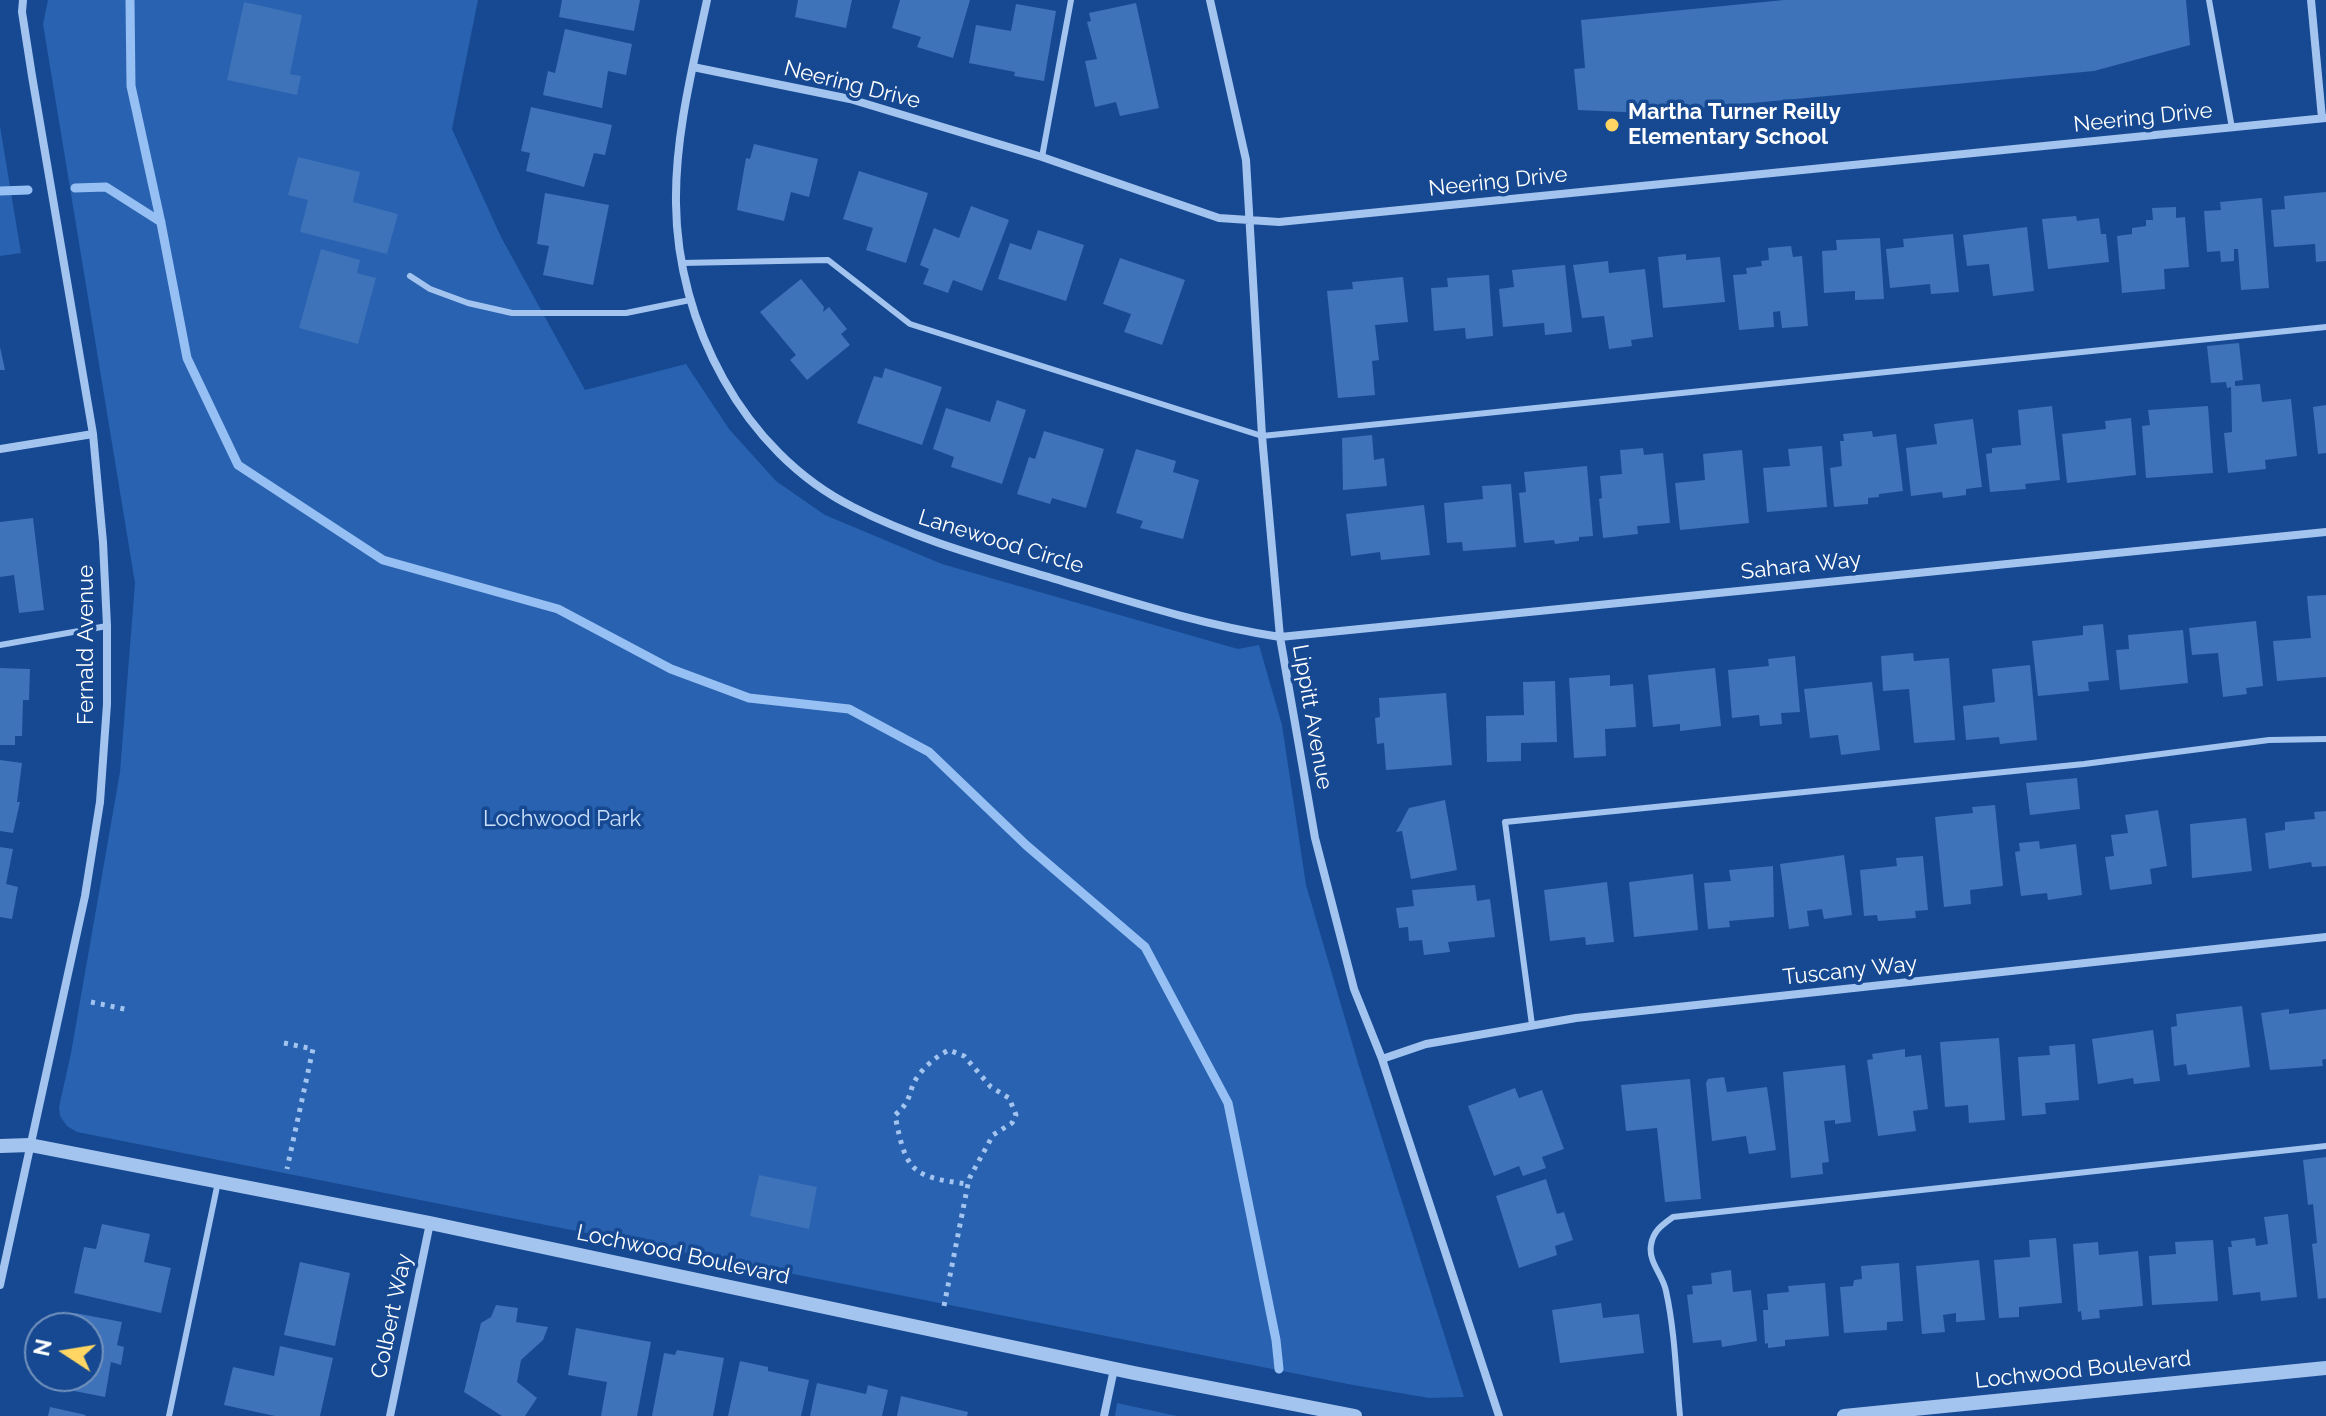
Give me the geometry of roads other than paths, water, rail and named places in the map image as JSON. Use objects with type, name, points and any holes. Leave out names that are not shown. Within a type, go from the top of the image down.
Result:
[{"type":"street","name":"Fernald Avenue","points":[[0,1285],[85,896],[98,815],[107,704],[107,626],[93,434],[28,50],[23,0]]},
{"type":"street","name":"Lanewood Circle","points":[[707,0],[682,132],[676,202],[681,263],[709,353],[744,413],[802,475],[850,506],[927,541],[1191,619],[1280,637]]},
{"type":"street","name":"Lippitt Avenue","points":[[1210,0],[1246,160],[1262,436],[1280,637],[1315,838],[1354,989],[1382,1059],[1499,1416]]},
{"type":"street","points":[[2311,0],[2324,118]]},
{"type":"street","name":"Neering Drive","points":[[693,67],[850,99],[1042,157],[1219,218],[1250,221],[1292,221],[2324,118]]},
{"type":"street","points":[[0,449],[93,434]]},
{"type":"street","name":"Sahara Way","points":[[1280,637],[2326,532]]},
{"type":"street","name":"Tuscany Way","points":[[1382,1059],[1426,1044],[1532,1025],[2326,937]]},
{"type":"street","name":"Lochwood Boulevard","points":[[0,1146],[30,1145],[430,1223],[1114,1369],[1355,1416]]},
{"type":"street","name":"Colbert Way","points":[[390,1416],[430,1223]]},
{"type":"street","name":"Lochwood Boulevard","points":[[1844,1416],[2326,1368]]},
{"type":"street","points":[[1104,1416],[1114,1369]]},
{"type":"lane","points":[[1042,157],[1071,0]]},
{"type":"lane","points":[[2209,0],[2232,128]]},
{"type":"lane","points":[[681,263],[828,260],[910,324],[1262,436],[2326,327]]},
{"type":"lane","points":[[410,276],[430,289],[468,303],[512,313],[626,313],[690,300]]},
{"type":"lane","points":[[0,645],[107,626]]},
{"type":"lane","points":[[1532,1025],[1505,822],[2084,764],[2269,740],[2326,739]]},
{"type":"lane","points":[[1680,1416],[1669,1303],[1663,1277],[1653,1264],[1650,1247],[1656,1230],[1673,1217],[2326,1146]]},
{"type":"lane","points":[[169,1416],[218,1182]]},
{"type":"waterway","points":[[130,0],[131,86],[187,358],[238,465],[383,560],[558,609],[671,669],[749,698],[849,709],[929,752],[1026,845],[1145,947],[1228,1103],[1276,1340],[1279,1369]]},
{"type":"waterway","points":[[75,188],[106,187],[161,222]]},
{"type":"waterway","points":[[0,191],[28,190]]},
{"type":"place","name":"Martha Turner Reilly Elementary School","points":[[1612,125]]},
{"type":"park label","name":"Lochwood Park","points":[[562,819]]}]
